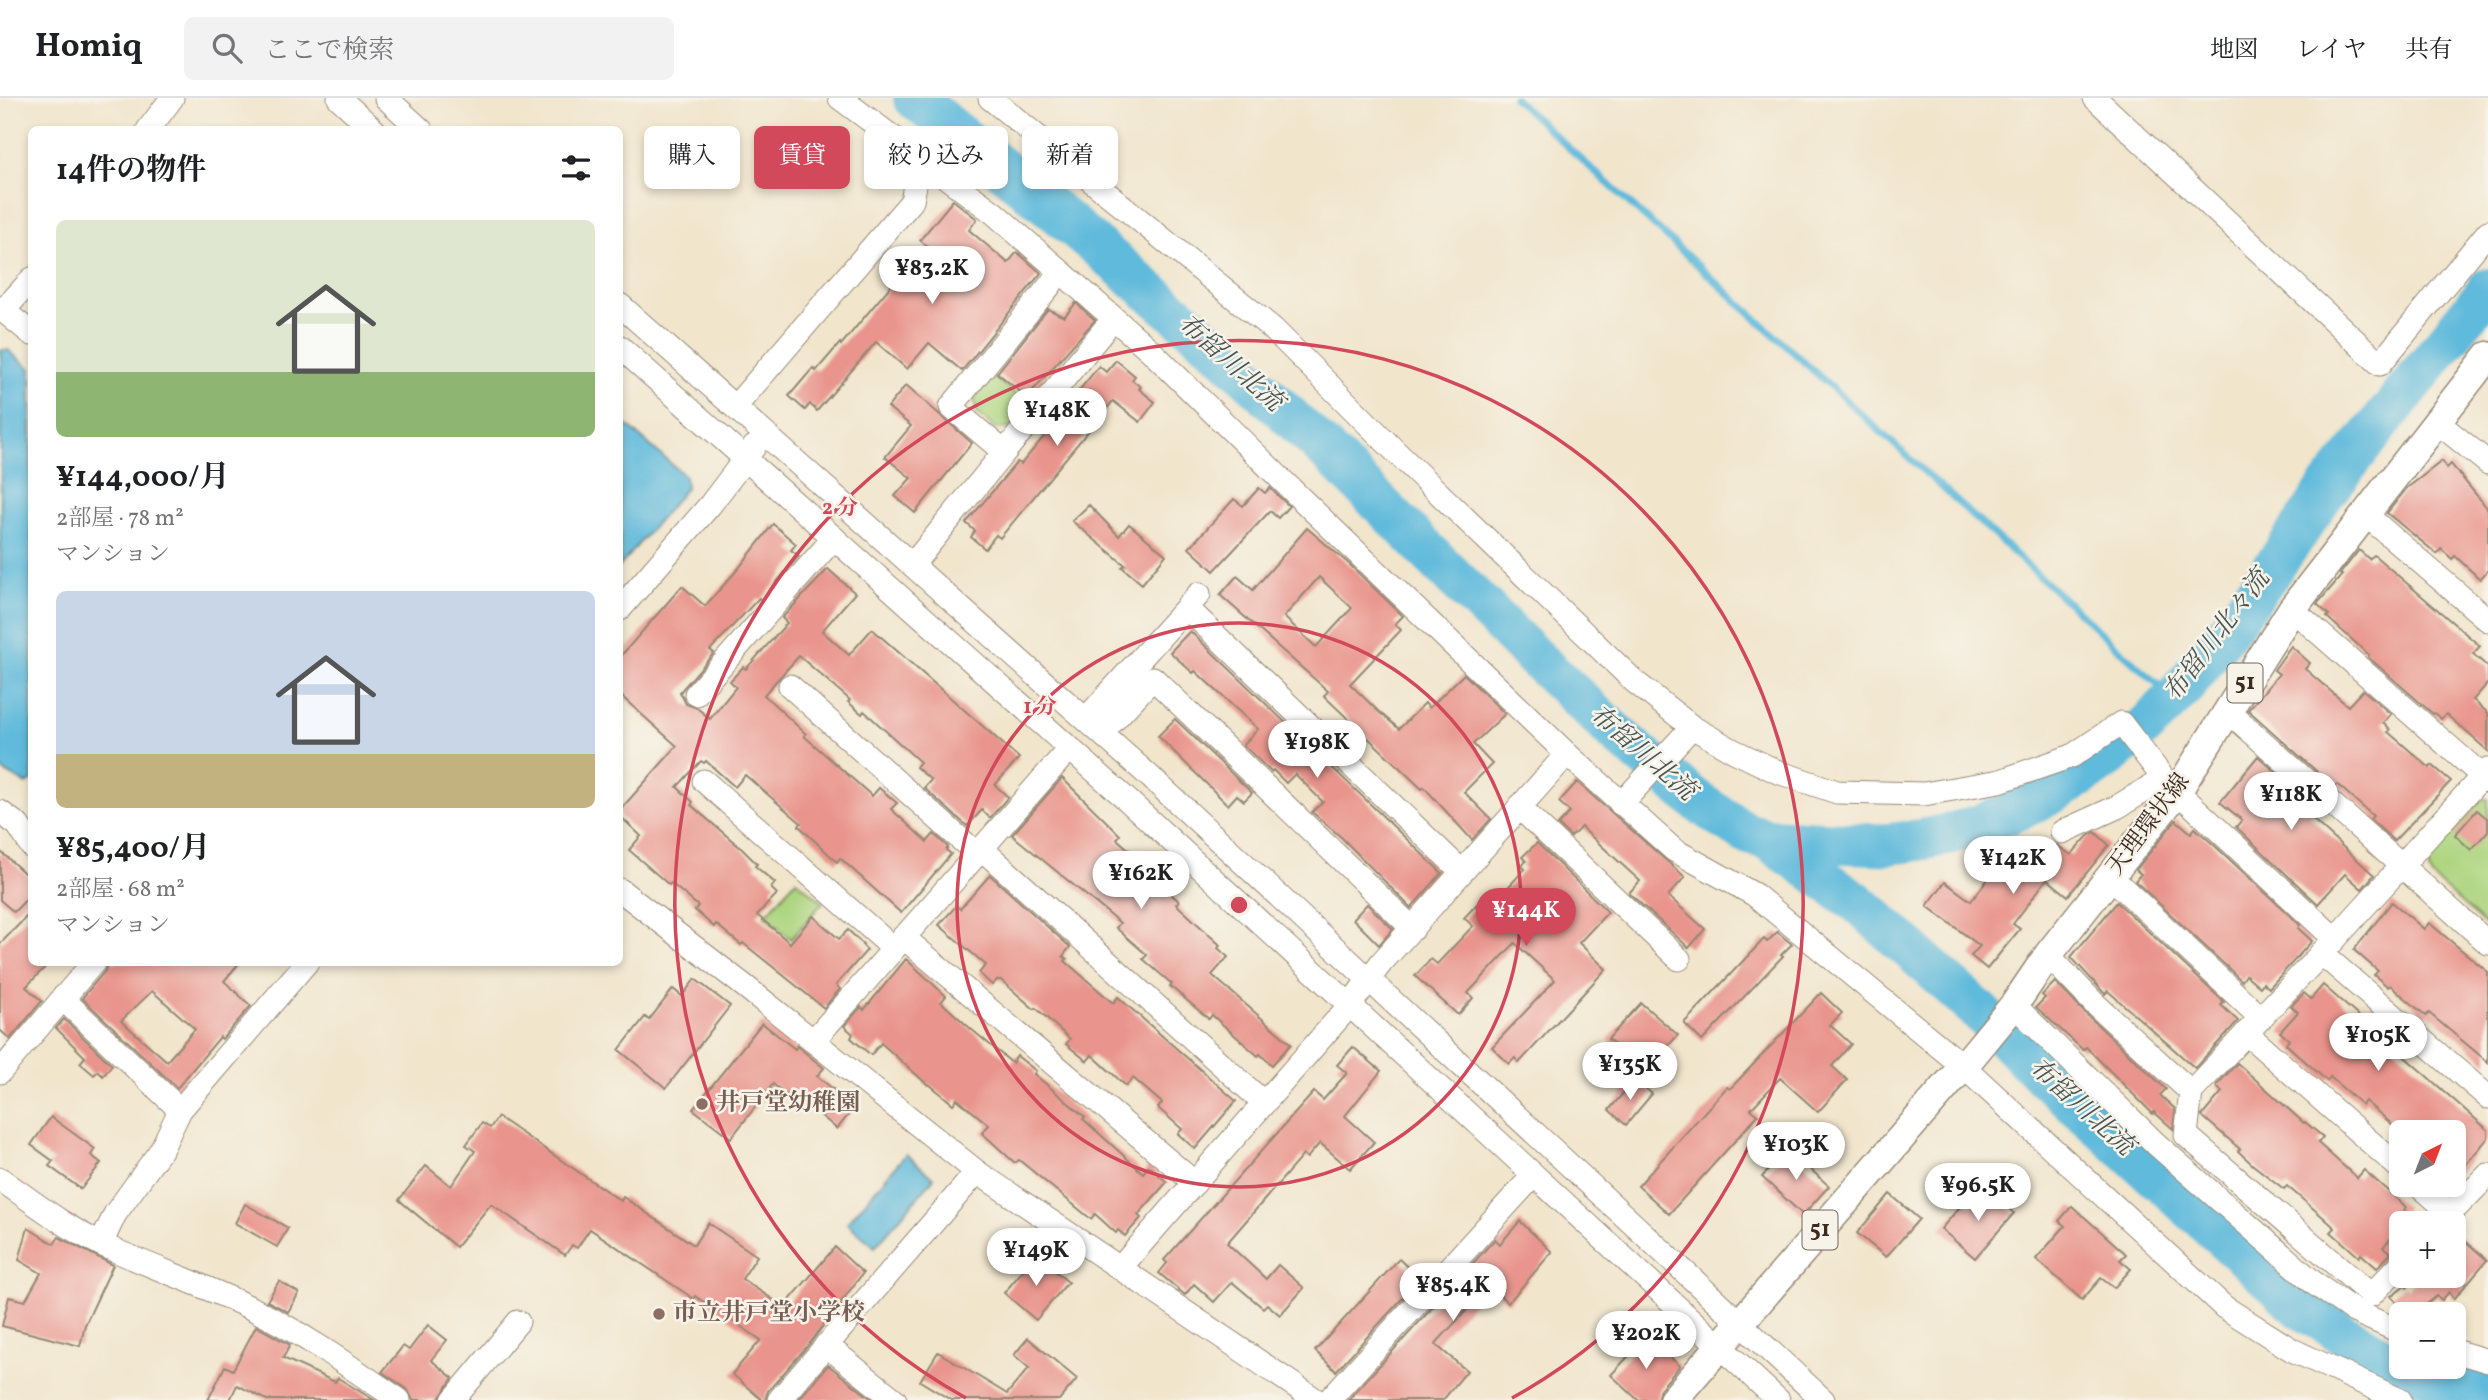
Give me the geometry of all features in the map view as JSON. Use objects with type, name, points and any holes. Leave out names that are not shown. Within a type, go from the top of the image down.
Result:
[{"type":"main road","name":"天理環状線","points":[[1673,1400],[2010,1009],[2110,876],[2166,781],[2228,710],[2292,610],[2488,356]]},
{"type":"street","points":[[151,126],[172,98]]},
{"type":"street","points":[[339,98],[370,126]]},
{"type":"street","points":[[386,98],[417,126]]},
{"type":"street","points":[[840,98],[877,126]]},
{"type":"street","points":[[990,98],[1273,329],[1398,454],[1625,672],[1690,730],[1778,772],[1837,793],[1924,794],[2000,782],[2071,756],[2121,723],[2166,781],[2328,946],[2488,1097]]},
{"type":"street","points":[[2108,102],[2380,364],[2488,232]]},
{"type":"street","points":[[735,407],[912,201],[914,189]]},
{"type":"street","points":[[960,189],[994,214],[1150,349],[1296,494],[1567,754],[1674,850],[1755,895],[1966,1063],[2224,1307],[2292,1350],[2400,1400]]},
{"type":"street","points":[[28,283],[1,310],[28,331]]},
{"type":"street","points":[[1004,452],[951,407],[1051,284]]},
{"type":"street","points":[[623,308],[1094,726],[1823,1400]]},
{"type":"street","points":[[913,564],[1104,330]]},
{"type":"street","points":[[623,350],[1070,748],[1778,1400]]},
{"type":"street","points":[[2436,421],[2488,463]]},
{"type":"street","points":[[623,606],[710,505],[765,433]]},
{"type":"street","points":[[2365,514],[2488,620]]},
{"type":"street","points":[[695,694],[834,538]]},
{"type":"street","points":[[1094,726],[1193,601],[1454,863]]},
{"type":"street","points":[[2292,610],[2486,776],[2191,1091],[2186,1135],[2371,1295],[2389,1276]]},
{"type":"street","points":[[1094,726],[1153,678],[1413,929]]},
{"type":"street","points":[[790,686],[1264,1103]]},
{"type":"street","points":[[2228,710],[2488,943]]},
{"type":"street","points":[[1623,802],[1690,730]]},
{"type":"street","points":[[813,1041],[1070,748]]},
{"type":"street","points":[[1120,1268],[1350,1005],[1368,979],[1567,754]]},
{"type":"street","points":[[704,781],[898,943],[1195,1183]]},
{"type":"street","points":[[2062,832],[2166,781]]},
{"type":"street","points":[[1520,807],[1679,959]]},
{"type":"street","points":[[0,812],[18,825],[28,841]]},
{"type":"street","points":[[2110,876],[2253,1026],[2389,1157]]},
{"type":"street","points":[[623,892],[977,1172],[1304,1397]]},
{"type":"street","points":[[2048,956],[2094,1003],[2191,1091]]},
{"type":"street","points":[[0,1072],[90,966]]},
{"type":"street","points":[[101,1244],[115,1214],[161,1150],[180,1110],[304,966]]},
{"type":"street","points":[[62,998],[180,1110]]},
{"type":"street","points":[[2010,1009],[2156,1144],[2315,1284],[2354,1311],[2389,1327]]},
{"type":"street","points":[[779,1400],[977,1172]]},
{"type":"street","points":[[2453,1211],[2488,1175]]},
{"type":"street","points":[[1329,1400],[1533,1176]]},
{"type":"street","points":[[0,1179],[46,1212],[101,1244],[195,1282],[257,1311],[334,1355],[399,1400]]},
{"type":"street","points":[[2429,1197],[2440,1211]]},
{"type":"street","points":[[453,1400],[518,1322]]},
{"type":"street","points":[[826,1345],[895,1400]]},
{"type":"street","points":[[2466,1355],[2488,1361]]},
{"type":"green space","points":[[994,377],[1031,406],[1013,428],[996,429],[977,413],[974,397]]},
{"type":"green space","points":[[2482,799],[2488,799],[2488,928],[2431,876],[2427,863]]},
{"type":"green space","points":[[796,880],[823,902],[791,939],[765,916]]},
{"type":"water","points":[[1,350],[8,350],[28,367],[28,783],[0,769]]},
{"type":"water","points":[[623,422],[685,476],[686,488],[623,562]]},
{"type":"water","points":[[906,1154],[934,1178],[875,1247],[847,1223]]},
{"type":"building","points":[[953,200],[977,219],[969,230],[1008,263],[1017,252],[1041,273],[962,371],[929,343],[907,369],[876,342],[817,411],[810,404],[805,410],[789,396],[813,368],[816,371],[840,343],[841,345],[899,276],[902,279],[928,247],[920,240]]},
{"type":"building","points":[[1076,303],[1095,320],[1027,397],[997,373],[1048,309],[1064,317]]},
{"type":"building","points":[[1116,360],[1135,376],[1132,380],[1155,402],[1140,422],[1113,401],[1000,538],[996,535],[985,549],[971,537],[975,531],[966,523],[1017,462],[1021,464],[1099,366],[1106,372]]},
{"type":"building","points":[[906,385],[972,443],[915,513],[895,496],[911,478],[885,457],[911,426],[888,407]]},
{"type":"building","points":[[2442,461],[2447,468],[2451,464],[2488,509],[2488,570],[2480,579],[2455,556],[2452,559],[2441,549],[2437,554],[2387,513],[2407,488]]},
{"type":"building","points":[[1259,488],[1265,493],[1270,488],[1289,506],[1278,518],[1270,511],[1214,571],[1189,548],[1234,499],[1243,506]]},
{"type":"building","points":[[1089,505],[1119,536],[1129,524],[1166,555],[1142,584],[1122,567],[1125,565],[1072,521]]},
{"type":"building","points":[[773,524],[796,544],[791,550],[799,556],[761,600],[759,598],[710,650],[714,653],[680,692],[686,704],[697,708],[710,719],[736,687],[730,681],[743,667],[746,669],[787,623],[782,618],[828,569],[855,593],[822,631],[849,655],[872,629],[1019,758],[995,785],[1008,797],[990,818],[982,810],[967,826],[924,788],[931,780],[916,767],[920,762],[864,711],[862,714],[848,702],[850,700],[799,656],[764,695],[806,734],[804,736],[872,796],[879,788],[897,803],[891,809],[927,842],[934,834],[948,847],[946,850],[951,854],[901,913],[840,858],[837,862],[799,826],[801,823],[745,775],[735,787],[706,761],[701,761],[677,787],[693,802],[691,805],[742,849],[757,864],[755,866],[775,883],[771,888],[777,894],[757,915],[790,943],[813,916],[839,939],[848,930],[867,950],[836,985],[840,989],[824,1008],[743,943],[741,945],[716,924],[714,927],[695,910],[698,906],[629,850],[641,836],[623,819],[623,807],[677,746],[623,698],[623,654],[682,586],[705,606]]},
{"type":"building","points":[[1307,528],[1403,616],[1395,624],[1401,630],[1350,684],[1378,711],[1399,729],[1425,703],[1429,708],[1464,674],[1505,714],[1473,744],[1492,764],[1464,792],[1491,819],[1472,840],[1424,787],[1422,789],[1324,696],[1328,691],[1220,595],[1237,576],[1253,590]],"holes":[[[1319,577],[1352,608],[1316,647],[1284,617]]]},
{"type":"building","points":[[2359,550],[2369,559],[2374,555],[2480,646],[2473,654],[2488,667],[2488,683],[2473,700],[2488,713],[2488,751],[2446,714],[2441,719],[2433,714],[2368,657],[2369,655],[2327,617],[2329,615],[2317,604]]},
{"type":"building","points":[[1190,631],[1442,873],[1411,908],[1342,838],[1312,812],[1323,802],[1295,774],[1286,783],[1243,745],[1258,729],[1195,671],[1193,673],[1170,652]]},
{"type":"building","points":[[2291,646],[2310,663],[2305,669],[2348,706],[2363,690],[2391,714],[2383,723],[2390,730],[2388,732],[2430,768],[2432,765],[2451,781],[2394,841],[2370,819],[2373,816],[2337,784],[2334,787],[2248,710],[2279,674],[2274,670]]},
{"type":"building","points":[[1175,719],[1252,793],[1244,801],[1237,795],[1228,805],[1158,736]]},
{"type":"building","points":[[2258,756],[2316,808],[2309,816],[2374,875],[2362,889],[2345,874],[2318,904],[2236,827],[2242,820],[2220,802]]},
{"type":"building","points":[[1062,778],[1120,835],[1117,839],[1154,872],[1150,877],[1179,901],[1176,904],[1220,945],[1218,948],[1228,957],[1212,975],[1291,1044],[1272,1065],[1212,1015],[1209,1019],[1170,986],[1172,984],[1143,959],[1147,955],[1116,928],[1120,923],[1012,835]]},
{"type":"building","points":[[1577,782],[1685,877],[1668,896],[1705,929],[1689,948],[1629,893],[1640,881],[1581,827],[1571,837],[1558,825],[1570,812],[1559,802]]},
{"type":"building","points":[[2477,810],[2488,819],[2488,831],[2471,850],[2455,835]]},
{"type":"building","points":[[2176,820],[2191,833],[2195,828],[2300,925],[2298,928],[2312,941],[2269,988],[2263,983],[2260,987],[2246,975],[2242,981],[2135,881],[2141,874],[2136,870]]},
{"type":"building","points":[[2095,832],[2109,845],[2068,896],[2047,879],[2013,924],[2020,929],[1987,969],[1971,956],[1980,946],[1927,906],[1945,882],[1971,901],[1999,865],[2015,877],[2037,850],[2047,858],[2057,845],[2071,855]]},
{"type":"building","points":[[1537,843],[1608,912],[1579,943],[1606,969],[1519,1063],[1515,1058],[1509,1064],[1492,1047],[1555,980],[1515,943],[1468,993],[1473,998],[1458,1015],[1415,976],[1431,959],[1437,964],[1473,926],[1464,918],[1477,904],[1485,912],[1525,869],[1522,866],[1526,861],[1522,857]]},
{"type":"building","points":[[0,851],[28,876],[28,897],[14,912],[0,900]]},
{"type":"building","points":[[990,875],[1070,947],[1063,956],[1067,959],[1065,961],[1113,1003],[1118,997],[1236,1101],[1195,1149],[1178,1134],[1182,1129],[1158,1108],[1162,1103],[1133,1078],[1126,1086],[1092,1055],[1087,1061],[1066,1044],[1070,1039],[1001,980],[992,985],[979,973],[986,965],[939,925],[956,906],[960,909]]},
{"type":"building","points":[[2117,902],[2224,1002],[2221,1005],[2238,1021],[2195,1068],[2108,991],[2105,994],[2071,957]]},
{"type":"building","points":[[2392,902],[2424,929],[2429,923],[2488,972],[2488,1062],[2429,1013],[2426,1016],[2390,985],[2388,987],[2374,975],[2378,971],[2354,950]]},
{"type":"building","points":[[1367,904],[1393,929],[1379,945],[1353,919]]},
{"type":"building","points":[[28,915],[28,966],[46,966],[26,987],[42,1001],[10,1039],[0,1030],[0,944]]},
{"type":"building","points":[[1777,932],[1792,944],[1702,1041],[1684,1023],[1764,939],[1767,942]]},
{"type":"building","points":[[906,959],[946,996],[941,1002],[971,1029],[1012,1063],[1017,1056],[1036,1071],[1034,1074],[1085,1117],[1083,1119],[1143,1173],[1149,1166],[1167,1182],[1138,1215],[1141,1218],[1125,1236],[1118,1230],[1116,1233],[1095,1214],[1091,1219],[1019,1160],[1015,1163],[982,1133],[989,1125],[957,1099],[953,1104],[881,1043],[871,1055],[851,1038],[853,1034],[844,1026],[861,1007],[864,1010]]},
{"type":"building","points":[[107,966],[237,966],[224,981],[251,1006],[222,1039],[220,1037],[177,1088],[82,998]],"holes":[[[152,991],[195,1029],[167,1061],[121,1021]]]},
{"type":"building","points":[[695,979],[730,1006],[666,1088],[619,1050],[645,1017],[649,1020],[673,989],[682,996]]},
{"type":"building","points":[[2055,982],[2166,1089],[2160,1095],[2175,1109],[2173,1129],[2154,1112],[2153,1114],[2086,1047],[2083,1050],[2036,1007],[2045,998],[2042,995]]},
{"type":"building","points":[[2323,985],[2488,1130],[2488,1138],[2466,1165],[2466,1120],[2389,1122],[2365,1101],[2362,1105],[2330,1077],[2327,1081],[2286,1044],[2289,1040],[2280,1032],[2298,1012],[2291,1006],[2304,993],[2311,999]]},
{"type":"building","points":[[1821,993],[1842,1013],[1830,1025],[1851,1044],[1832,1066],[1847,1080],[1818,1112],[1780,1078],[1751,1109],[1758,1115],[1669,1214],[1638,1186],[1727,1087],[1730,1089]]},
{"type":"building","points":[[1641,1003],[1678,1035],[1642,1075],[1626,1060],[1628,1057],[1608,1039]]},
{"type":"building","points":[[64,1019],[112,1065],[103,1076],[98,1071],[94,1075],[80,1063],[85,1057],[56,1028]]},
{"type":"building","points":[[762,1023],[824,1068],[817,1076],[855,1107],[837,1129],[800,1098],[796,1103],[773,1084],[731,1138],[693,1109]]},
{"type":"building","points":[[1353,1047],[1381,1071],[1345,1116],[1374,1142],[1350,1169],[1320,1143],[1307,1158],[1303,1155],[1227,1243],[1266,1279],[1278,1265],[1304,1288],[1280,1315],[1267,1304],[1263,1308],[1232,1282],[1214,1302],[1194,1284],[1185,1295],[1159,1273],[1167,1263],[1164,1260],[1314,1092],[1323,1100],[1347,1073],[1337,1065]]},
{"type":"building","points":[[2237,1063],[2323,1137],[2318,1143],[2357,1178],[2364,1170],[2389,1192],[2389,1197],[2395,1197],[2406,1207],[2405,1211],[2389,1211],[2389,1240],[2383,1247],[2389,1252],[2389,1255],[2377,1268],[2361,1254],[2359,1257],[2331,1232],[2335,1228],[2287,1186],[2284,1189],[2253,1165],[2238,1151],[2240,1149],[2202,1116],[2222,1092],[2216,1086]]},
{"type":"building","points":[[1635,1079],[1652,1094],[1626,1125],[1609,1110]]},
{"type":"building","points":[[51,1117],[95,1149],[91,1155],[101,1163],[81,1189],[49,1166],[53,1161],[31,1145]]},
{"type":"building","points":[[498,1117],[621,1201],[623,1197],[694,1245],[708,1223],[757,1256],[742,1279],[784,1307],[835,1247],[863,1273],[810,1343],[768,1391],[765,1400],[762,1400],[732,1374],[761,1340],[590,1229],[577,1248],[572,1245],[565,1255],[491,1204],[456,1247],[399,1200],[426,1166],[451,1186],[475,1151],[466,1145],[482,1123],[490,1128]]},
{"type":"building","points":[[1788,1149],[1829,1186],[1803,1215],[1762,1177]]},
{"type":"building","points":[[1986,1189],[2014,1213],[1975,1258],[1941,1229],[1965,1201],[1971,1206]]},
{"type":"building","points":[[1890,1194],[1919,1219],[1886,1257],[1857,1233]]},
{"type":"building","points":[[245,1204],[288,1228],[277,1247],[235,1223]]},
{"type":"building","points":[[2072,1206],[2126,1254],[2120,1260],[2131,1269],[2114,1288],[2101,1278],[2082,1300],[2036,1259],[2065,1226],[2059,1221]]},
{"type":"building","points":[[1520,1221],[1552,1252],[1508,1303],[1490,1285],[1438,1341],[1436,1345],[1467,1371],[1443,1400],[1348,1400],[1495,1239],[1500,1244]]},
{"type":"building","points":[[28,1228],[54,1244],[59,1237],[113,1265],[85,1325],[80,1346],[2,1326],[9,1297],[25,1301],[41,1273],[19,1260]]},
{"type":"building","points":[[2466,1242],[2487,1260],[2466,1285]]},
{"type":"building","points":[[1036,1255],[1068,1282],[1036,1320],[1004,1293]]},
{"type":"building","points":[[1399,1259],[1420,1279],[1336,1371],[1315,1351]]},
{"type":"building","points":[[279,1281],[299,1293],[288,1312],[267,1301]]},
{"type":"building","points":[[2401,1288],[2463,1288],[2454,1299],[2449,1292],[2442,1300],[2437,1296],[2429,1302],[2396,1302],[2391,1296]]},
{"type":"building","points":[[428,1325],[447,1340],[431,1360],[453,1378],[438,1400],[413,1400],[407,1389],[382,1372],[403,1346],[409,1350]]},
{"type":"building","points":[[256,1326],[290,1345],[283,1358],[335,1382],[338,1378],[374,1400],[267,1400],[237,1385],[230,1400],[208,1400],[225,1366],[233,1370]]},
{"type":"building","points":[[1647,1336],[1680,1366],[1660,1389],[1657,1400],[1638,1400],[1611,1375]]},
{"type":"building","points":[[1028,1338],[1077,1379],[1059,1400],[951,1400],[920,1381],[938,1352],[1007,1394],[1029,1368],[1014,1355]]},
{"type":"building","points":[[828,1365],[873,1400],[798,1400]]},
{"type":"waterway","name":"布留川北流","points":[[914,98],[1056,212],[1219,350],[1335,459],[1531,654],[1621,738],[1701,804],[1746,833],[1767,839],[1858,903],[1978,1010],[2039,1072],[2301,1308],[2389,1359]]},
{"type":"waterway","points":[[1514,98],[2174,699]]},
{"type":"waterway","name":"布留川北々流","points":[[1767,839],[1884,844],[1929,838],[2006,815],[2078,778],[2112,754],[2143,728],[2192,677],[2323,495],[2488,289]]},
{"type":"waterway","name":"布留川北流","points":[[2437,1379],[2488,1395]]},
{"type":"place","name":"井戸堂幼稚園","points":[[702,1104]]},
{"type":"place","name":"市立井戸堂小学校","points":[[659,1314]]}]
